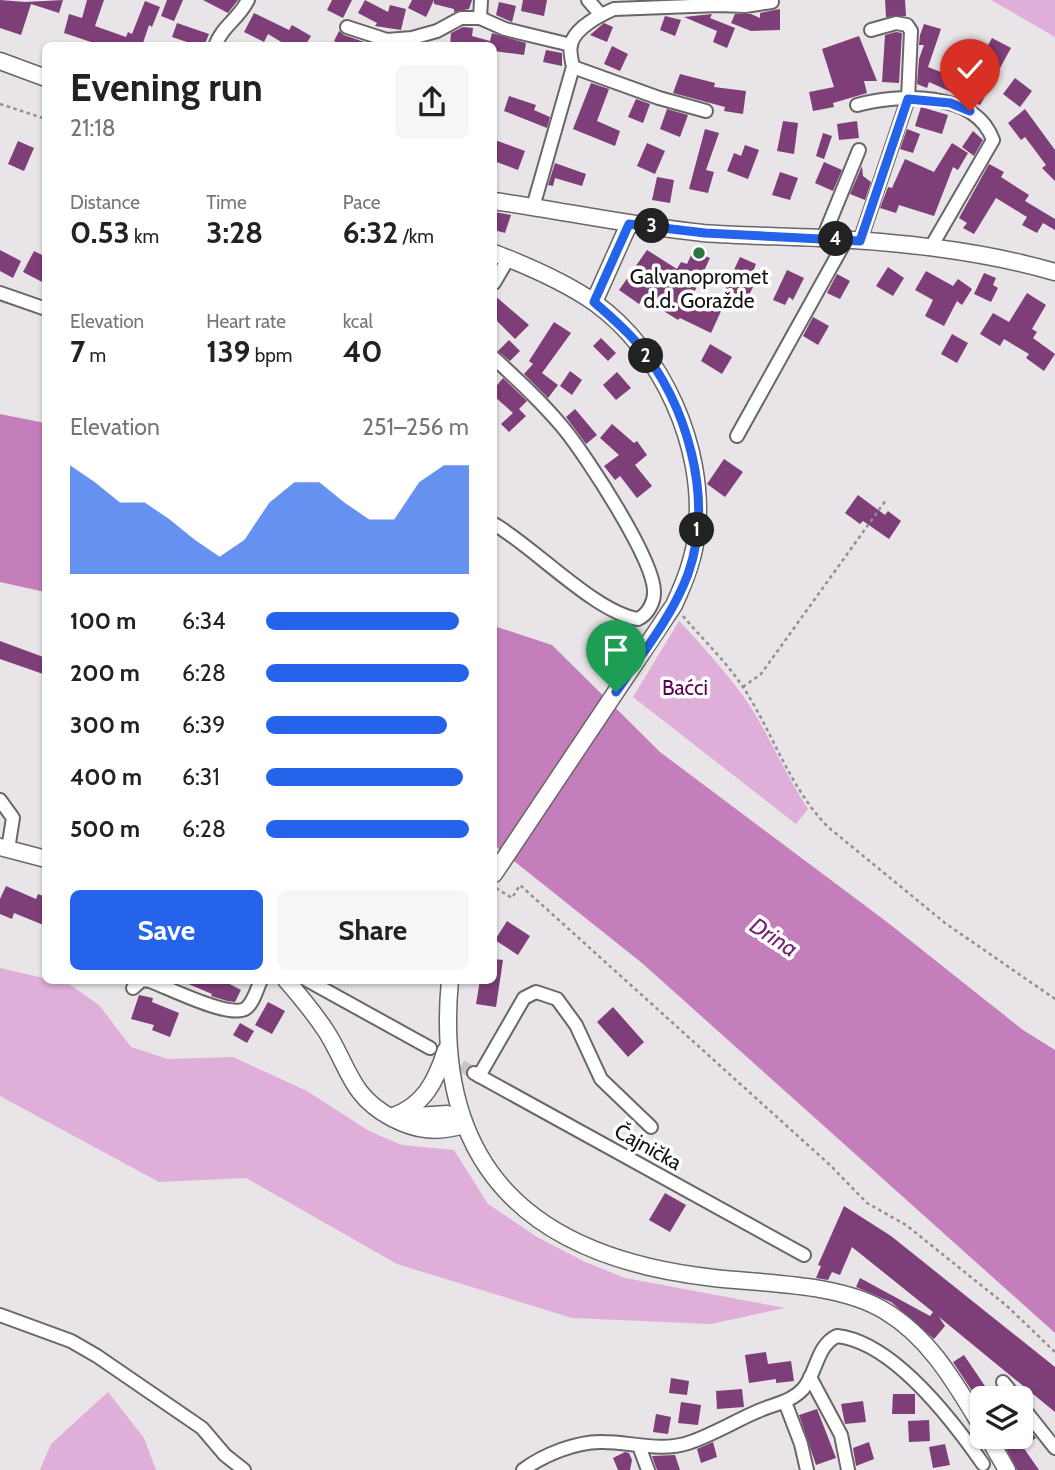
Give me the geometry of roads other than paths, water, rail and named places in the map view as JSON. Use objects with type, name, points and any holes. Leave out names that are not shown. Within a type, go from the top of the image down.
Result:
[{"type":"main road","points":[[0,61],[42,77]]},
{"type":"main road","points":[[497,201],[629,224],[705,233],[823,238],[931,247],[1013,260],[1055,272]]},
{"type":"main road","points":[[594,302],[629,224]]},
{"type":"main road","points":[[497,872],[674,606],[688,572],[697,528],[697,489],[688,443],[665,387],[638,344],[594,302],[501,256]]},
{"type":"main road","points":[[4,848],[42,858]]},
{"type":"main road","points":[[289,984],[327,1033],[347,1073],[368,1104],[383,1115],[391,1117],[447,1114],[464,1125]]},
{"type":"main road","points":[[450,984],[448,1044],[464,1125],[486,1164],[521,1208],[580,1246],[614,1259],[655,1269],[826,1289],[882,1309],[912,1330],[941,1361],[970,1408]]},
{"type":"main road","points":[[391,1117],[411,1109],[424,1098],[439,1071],[448,1044]]},
{"type":"main road","points":[[995,1449],[1007,1470]]},
{"type":"street","points":[[216,42],[220,32],[240,17],[248,0]]},
{"type":"street","points":[[480,18],[481,0]]},
{"type":"street","points":[[588,0],[601,15]]},
{"type":"street","points":[[533,207],[573,67],[570,45],[577,34],[601,15],[614,9],[745,6],[772,2]]},
{"type":"street","points":[[347,27],[387,40],[412,38],[437,31],[461,18],[480,18],[505,29],[570,45]]},
{"type":"street","points":[[737,436],[853,241],[908,99],[911,31],[907,25],[895,23],[871,30]]},
{"type":"street","points":[[573,67],[659,98],[706,111]]},
{"type":"street","points":[[856,105],[876,100],[908,99],[950,103],[970,111],[983,122],[993,140],[931,247]]},
{"type":"street","points":[[823,238],[859,150]]},
{"type":"street","points":[[0,293],[42,308]]},
{"type":"street","points":[[497,361],[564,428],[625,521],[655,591],[649,609],[642,617],[630,618],[608,609],[497,526]]},
{"type":"street","points":[[0,800],[9,808],[13,818],[4,848]]},
{"type":"street","points":[[133,988],[138,984]]},
{"type":"street","points":[[158,984],[229,1012],[244,1009],[251,1003],[259,984]]},
{"type":"street","points":[[314,984],[430,1048]]},
{"type":"street","name":"Čajnička","points":[[651,1127],[601,1079],[576,1025],[557,999],[536,992],[524,999],[476,1074],[804,1255]]},
{"type":"street","points":[[0,1315],[71,1340],[97,1356],[202,1428],[225,1455],[244,1470]]},
{"type":"street","points":[[523,1470],[579,1444],[601,1441],[639,1446],[686,1444],[728,1427],[759,1410],[785,1402],[805,1387],[819,1356],[832,1338],[846,1337],[887,1358],[939,1405],[955,1422],[979,1467],[997,1453]]},
{"type":"street","points":[[810,1377],[841,1436],[848,1470]]},
{"type":"street","points":[[1003,1382],[1006,1386]]},
{"type":"street","points":[[785,1402],[801,1444],[807,1470]]},
{"type":"street","points":[[1033,1420],[1055,1448]]},
{"type":"street","points":[[639,1446],[648,1470]]},
{"type":"water","points":[[0,414],[42,422],[42,591],[0,582]]},
{"type":"water","name":"Drina","points":[[497,627],[552,645],[660,752],[887,922],[1023,1030],[1055,1050],[1055,1333],[642,963],[497,847]]},
{"type":"tunnel","points":[[430,1048],[474,1073]]},
{"type":"place","name":"Galvanopromet d.d. Goražde","points":[[699,253]]},
{"type":"park label","name":"Baćci","points":[[685,688]]}]
